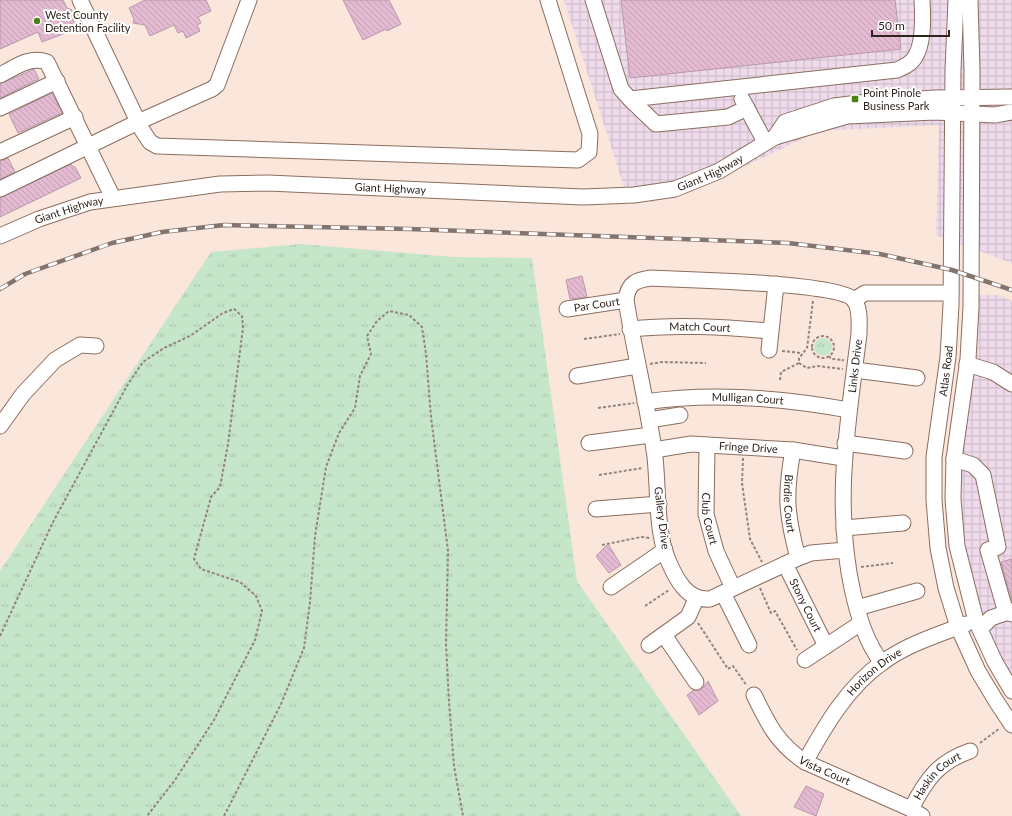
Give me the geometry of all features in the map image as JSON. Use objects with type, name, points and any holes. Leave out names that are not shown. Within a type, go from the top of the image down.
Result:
[{"type":"street","points":[[80,0],[138,122],[150,142],[157,146],[578,160],[590,152],[590,134],[548,0]]},
{"type":"street","points":[[0,188],[138,122],[178,106],[212,89],[217,85],[249,0]]},
{"type":"street","points":[[593,0],[621,89],[656,124],[728,117],[747,108]]},
{"type":"street","points":[[630,98],[737,88],[897,70],[909,65],[915,58],[920,46],[922,0]]},
{"type":"street","name":"Atlas Road","points":[[956,0],[952,105],[952,293],[948,357],[934,457],[934,500],[938,548],[946,588],[958,627],[978,670],[1011,723]]},
{"type":"street","name":"Atlas Road","points":[[970,0],[972,98],[971,307],[967,364],[954,459],[953,499],[957,546],[978,625],[995,662],[1012,691]]},
{"type":"street","points":[[0,75],[30,60],[38,59],[47,62],[114,198]]},
{"type":"street","points":[[0,108],[57,81]]},
{"type":"street","points":[[737,88],[747,108],[770,139]]},
{"type":"street","name":"Giant Highway","points":[[0,236],[62,211],[90,202],[220,184],[268,183],[583,197],[634,195],[675,189],[719,171],[770,139],[847,116],[952,105],[972,98],[1012,97]]},
{"type":"street","name":"Giant Highway","points":[[952,105],[972,114],[995,115],[1012,112]]},
{"type":"street","points":[[0,152],[75,118]]},
{"type":"street","points":[[626,297],[630,287],[638,280],[651,278],[776,284],[846,294],[854,300],[865,293],[952,293]]},
{"type":"street","points":[[769,350],[776,284]]},
{"type":"street","name":"Par Court","points":[[568,309],[626,297]]},
{"type":"street","name":"Gallery Drive","points":[[626,297],[630,330],[654,450],[662,536],[667,559],[683,588],[696,599]]},
{"type":"street","name":"Links Drive","points":[[854,300],[860,315],[859,334],[848,369],[849,410],[843,458],[845,550],[861,623],[875,653],[882,663]]},
{"type":"street","name":"Match Court","points":[[630,330],[656,326],[725,327],[770,331]]},
{"type":"street","points":[[0,426],[23,394],[55,360],[80,345],[96,346]]},
{"type":"street","points":[[967,364],[993,372],[1012,384]]},
{"type":"street","points":[[577,376],[637,366]]},
{"type":"street","points":[[848,369],[917,378]]},
{"type":"street","name":"Mulligan Court","points":[[645,402],[678,397],[748,398],[849,410]]},
{"type":"street","points":[[589,443],[650,427],[680,415]]},
{"type":"street","points":[[845,443],[905,451]]},
{"type":"street","name":"Fringe Drive","points":[[654,450],[691,444],[793,450],[843,458]]},
{"type":"street","name":"Club Court","points":[[707,445],[706,514],[728,591],[749,645]]},
{"type":"street","name":"Birdie Court","points":[[791,561],[787,499],[793,450]]},
{"type":"street","points":[[954,459],[973,465],[983,475],[998,547],[988,550],[1009,613],[991,618],[978,625]]},
{"type":"street","points":[[596,509],[659,504]]},
{"type":"street","points":[[844,528],[903,523]]},
{"type":"street","points":[[611,587],[665,550]]},
{"type":"street","points":[[649,645],[691,613],[696,599],[710,599],[811,553],[845,550]]},
{"type":"street","name":"Stony Court","points":[[791,561],[826,646]]},
{"type":"street","points":[[857,608],[917,591]]},
{"type":"street","points":[[805,660],[861,623]]},
{"type":"street","name":"Horizon Drive","points":[[805,762],[836,709],[882,663],[923,640],[958,627],[978,625]]},
{"type":"street","points":[[664,635],[696,682]]},
{"type":"street","name":"Vista Court","points":[[754,695],[765,719],[779,740],[791,752],[805,762],[917,812]]},
{"type":"street","name":"Haskin Court","points":[[917,812],[931,776],[944,763],[970,751]]},
{"type":"path","points":[[815,289],[807,348],[799,358],[800,363],[807,368],[817,366],[848,369]]},
{"type":"path","points":[[0,636],[53,522],[128,384],[143,362],[164,348],[190,336],[213,319],[234,309],[242,316],[243,328],[228,444],[220,487],[211,497],[194,559],[201,569],[240,582],[256,596],[262,611],[255,640],[214,720],[175,780],[147,816]]},
{"type":"path","points":[[224,816],[281,704],[304,648],[310,602],[315,536],[326,467],[339,433],[355,408],[360,376],[371,354],[367,336],[377,322],[389,311],[409,315],[422,327],[426,354],[431,417],[448,551],[446,644],[449,702],[454,766],[463,816]]},
{"type":"path","points":[[584,339],[630,330]]},
{"type":"path","points":[[820,336],[830,339],[834,345],[834,350],[829,356],[824,358],[817,355],[813,349],[813,344],[820,336]]},
{"type":"path","points":[[807,343],[813,344]]},
{"type":"path","points":[[769,350],[802,353]]},
{"type":"path","points":[[829,356],[831,359],[843,360],[848,369]]},
{"type":"path","points":[[637,366],[662,362],[706,363]]},
{"type":"path","points":[[780,380],[781,372],[800,363]]},
{"type":"path","points":[[598,408],[645,402]]},
{"type":"path","points":[[744,447],[742,483],[750,539],[771,613],[775,611],[788,637],[805,660]]},
{"type":"path","points":[[599,476],[656,466]]},
{"type":"path","points":[[602,545],[641,537],[646,539],[662,536]]},
{"type":"path","points":[[848,569],[893,563]]},
{"type":"path","points":[[645,606],[680,583]]},
{"type":"path","points":[[691,613],[728,669],[732,666],[754,695]]},
{"type":"path","points":[[970,751],[1011,723]]},
{"type":"shaded area","points":[[564,0],[1012,0],[1012,263],[936,235],[939,125],[819,131],[720,178],[653,202],[624,187]]},
{"type":"shaded area","points":[[978,295],[998,295],[1012,301],[1012,678],[992,643],[970,574],[958,502],[962,446]]},
{"type":"green space","points":[[302,244],[452,257],[532,258],[577,581],[741,816],[0,816],[0,571],[211,252]]},
{"type":"green space","points":[[823,338],[827,339],[831,343],[831,351],[827,355],[823,356],[819,355],[815,351],[814,347],[815,343],[819,339]]},
{"type":"building","name":"West County Detention Facility","points":[[0,0],[63,0],[67,8],[72,10],[71,15],[76,27],[68,32],[42,42],[38,32],[0,49]]},
{"type":"building","points":[[145,0],[206,0],[211,11],[198,17],[201,23],[197,25],[200,31],[186,38],[183,31],[178,33],[174,25],[150,36],[145,25],[133,23],[134,19],[129,8]]},
{"type":"building","points":[[343,0],[389,0],[401,24],[387,31],[386,29],[363,40]]},
{"type":"building","points":[[621,0],[895,0],[901,49],[630,78]]},
{"type":"building","points":[[34,69],[39,79],[0,98],[0,84]]},
{"type":"building","points":[[52,93],[62,113],[18,133],[9,114]]},
{"type":"building","points":[[8,158],[15,172],[0,179],[0,161]]},
{"type":"building","points":[[71,164],[75,167],[81,178],[0,217],[0,198]]},
{"type":"building","points":[[582,276],[587,297],[570,299],[566,280]]},
{"type":"building","points":[[608,544],[621,565],[609,573],[596,556]]},
{"type":"building","points":[[1012,559],[1012,601],[1001,562]]},
{"type":"building","points":[[708,681],[718,701],[699,715],[687,695],[694,690],[701,690]]},
{"type":"building","points":[[806,786],[824,794],[816,816],[794,807]]},
{"type":"railway","points":[[0,289],[25,274],[112,243],[162,232],[224,225],[409,229],[788,243],[880,254],[952,270],[1012,290]]},
{"type":"place","name":"West County Detention Facility","points":[[37,21]]},
{"type":"place","name":"Point Pinole Business Park","points":[[855,99]]}]
